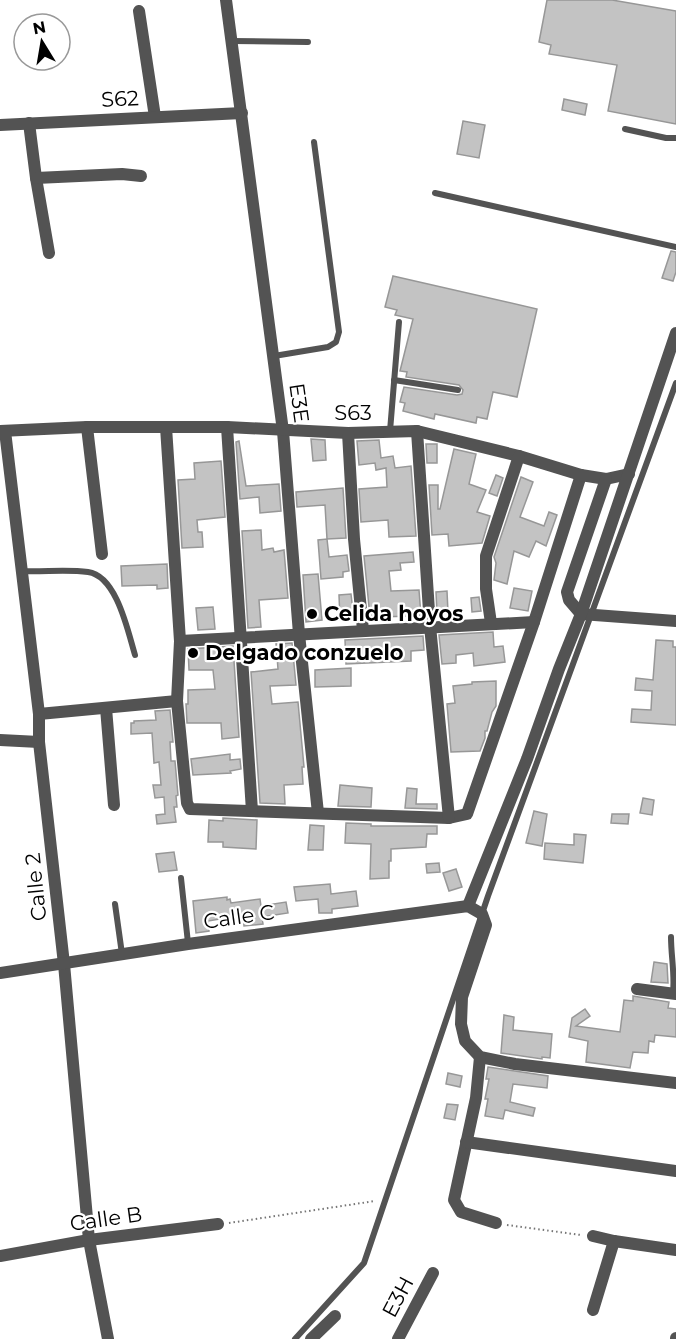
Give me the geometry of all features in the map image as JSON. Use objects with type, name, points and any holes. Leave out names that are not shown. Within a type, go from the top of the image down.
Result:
[{"type":"street","name":"E3E","points":[[226,0],[283,431],[299,634],[318,813]]},
{"type":"street","points":[[140,11],[155,117]]},
{"type":"street","name":"S62","points":[[0,125],[242,113]]},
{"type":"street","points":[[29,123],[49,253]]},
{"type":"street","points":[[36,178],[122,174],[141,176]]},
{"type":"street","points":[[676,333],[586,614],[559,669],[527,759],[468,906],[482,915],[486,926],[462,997],[462,1024],[465,1041],[480,1057],[515,1064],[676,1083]]},
{"type":"street","points":[[87,427],[102,554]]},
{"type":"street","name":"S63","points":[[2,431],[87,427],[227,427],[348,433],[417,431],[519,456],[581,475],[606,478],[629,474]]},
{"type":"street","points":[[165,427],[180,641],[177,701],[190,809],[449,818],[467,814],[534,622],[581,475]]},
{"type":"street","points":[[227,427],[252,811]]},
{"type":"street","name":"Calle 2","points":[[2,431],[39,714],[39,742],[64,964],[89,1240],[108,1339]]},
{"type":"street","points":[[417,431],[430,626],[449,818]]},
{"type":"street","points":[[348,433],[354,539],[363,630]]},
{"type":"street","points":[[490,623],[486,589],[486,556],[519,456]]},
{"type":"street","points":[[606,478],[567,592],[569,600],[586,614],[676,621]]},
{"type":"street","points":[[180,641],[534,622]]},
{"type":"street","points":[[39,714],[177,701]]},
{"type":"street","points":[[106,708],[114,805]]},
{"type":"street","points":[[0,740],[39,742]]},
{"type":"street","name":"Calle C","points":[[0,974],[188,944],[468,906]]},
{"type":"street","points":[[637,988],[675,993]]},
{"type":"street","points":[[480,1057],[476,1098],[454,1200],[461,1212],[496,1223]]},
{"type":"street","points":[[466,1142],[676,1171]]},
{"type":"street","name":"Calle B","points":[[0,1256],[89,1240],[218,1224]]},
{"type":"street","points":[[593,1236],[676,1250]]},
{"type":"street","points":[[593,1310],[614,1241]]},
{"type":"street","name":"E3H","points":[[398,1339],[433,1273]]},
{"type":"street","points":[[311,1339],[335,1316]]},
{"type":"lane","points":[[232,41],[308,42]]},
{"type":"lane","points":[[625,129],[676,138]]},
{"type":"lane","points":[[273,356],[328,347],[336,342],[339,332],[314,142]]},
{"type":"lane","points":[[435,193],[676,247]]},
{"type":"lane","points":[[390,432],[399,321]]},
{"type":"lane","points":[[394,380],[458,390]]},
{"type":"lane","points":[[295,1339],[364,1263],[586,614],[676,383]]},
{"type":"lane","points":[[21,572],[91,572],[101,578],[117,598],[135,655]]},
{"type":"lane","points":[[181,878],[188,944]]},
{"type":"lane","points":[[115,904],[122,954]]},
{"type":"lane","points":[[672,937],[671,962],[675,974],[675,993]]},
{"type":"path","points":[[218,1224],[386,1199]]},
{"type":"path","points":[[496,1223],[593,1236]]},
{"type":"building","points":[[547,0],[612,0],[676,11],[676,124],[608,111],[617,65],[549,54],[551,45],[539,42]]},
{"type":"building","points":[[564,99],[587,104],[585,115],[562,110]]},
{"type":"building","points":[[463,121],[485,125],[479,158],[457,154]]},
{"type":"building","points":[[671,251],[676,252],[676,272],[673,281],[662,278]]},
{"type":"building","points":[[393,276],[537,309],[517,397],[493,392],[487,419],[477,417],[476,423],[435,414],[434,419],[403,411],[405,403],[400,402],[404,387],[457,395],[462,394],[463,390],[459,385],[406,377],[407,372],[400,371],[413,319],[395,315],[397,310],[385,307]]},
{"type":"building","points":[[311,439],[325,440],[326,460],[313,461]]},
{"type":"building","points":[[379,440],[381,458],[393,456],[395,468],[411,466],[416,536],[389,537],[388,520],[361,522],[359,489],[387,487],[386,468],[376,470],[375,463],[359,465],[357,441]]},
{"type":"building","points":[[239,441],[246,486],[279,484],[281,511],[260,513],[259,497],[240,499],[236,442]]},
{"type":"building","points":[[426,444],[437,444],[437,463],[427,463]]},
{"type":"building","points":[[454,449],[476,454],[469,484],[486,490],[477,512],[490,516],[482,543],[449,546],[448,534],[432,535],[429,485],[438,485],[438,509],[440,509]]},
{"type":"building","points":[[221,461],[225,517],[197,520],[198,532],[202,532],[203,547],[182,548],[178,480],[195,479],[194,463]]},
{"type":"building","points":[[496,475],[503,478],[497,496],[489,493]]},
{"type":"building","points":[[521,477],[533,482],[520,517],[544,526],[549,512],[557,515],[546,546],[536,541],[529,557],[514,551],[507,584],[494,580],[496,563],[494,557]]},
{"type":"building","points":[[343,488],[346,538],[327,539],[325,505],[297,507],[296,492]]},
{"type":"building","points":[[261,530],[262,550],[273,548],[274,552],[284,550],[288,598],[259,600],[261,627],[248,628],[242,531]]},
{"type":"building","points":[[327,539],[329,557],[347,555],[349,571],[343,572],[343,577],[321,579],[318,540]]},
{"type":"building","points":[[413,552],[414,562],[400,563],[401,570],[389,571],[391,591],[419,590],[421,616],[370,617],[364,556]]},
{"type":"building","points":[[167,564],[168,588],[157,589],[157,585],[122,586],[121,566]]},
{"type":"building","points":[[318,574],[322,620],[306,622],[303,575]]},
{"type":"building","points":[[514,588],[532,591],[528,611],[510,608]]},
{"type":"building","points":[[447,591],[448,612],[437,613],[436,592]]},
{"type":"building","points":[[351,594],[354,620],[340,620],[339,595]]},
{"type":"building","points":[[479,597],[481,611],[472,612],[471,598]]},
{"type":"building","points":[[213,607],[215,629],[198,630],[196,608]]},
{"type":"building","points":[[493,632],[494,647],[503,646],[505,662],[474,666],[473,653],[456,655],[456,663],[442,664],[439,635]]},
{"type":"building","points":[[423,636],[424,650],[411,651],[411,661],[346,664],[345,640]]},
{"type":"building","points":[[656,640],[673,641],[673,647],[676,647],[676,725],[631,722],[632,709],[651,710],[652,691],[635,690],[636,678],[653,680]]},
{"type":"building","points":[[292,643],[296,685],[270,686],[272,704],[298,702],[304,767],[302,767],[303,784],[284,785],[285,804],[260,803],[251,672],[278,669],[276,644]]},
{"type":"building","points":[[233,646],[239,737],[222,739],[221,723],[187,723],[188,690],[215,689],[213,670],[189,670],[188,649]]},
{"type":"building","points":[[351,668],[351,686],[315,687],[315,670]]},
{"type":"building","points":[[496,681],[496,706],[487,731],[485,731],[480,751],[451,752],[447,704],[455,703],[453,686]]},
{"type":"building","points":[[170,710],[173,742],[170,742],[171,761],[175,761],[178,795],[176,796],[177,807],[174,807],[176,822],[157,824],[156,815],[165,814],[164,797],[155,798],[153,785],[161,785],[159,762],[154,763],[152,733],[131,734],[131,723],[156,720],[155,711]]},
{"type":"building","points":[[230,754],[230,760],[240,759],[241,769],[230,771],[231,773],[193,775],[191,759]]},
{"type":"building","points":[[340,785],[372,788],[371,807],[338,806]]},
{"type":"building","points":[[407,788],[417,789],[416,804],[437,804],[437,809],[405,808]]},
{"type":"building","points":[[643,798],[654,800],[652,815],[640,813]]},
{"type":"building","points":[[534,811],[547,814],[542,846],[526,843]]},
{"type":"building","points":[[612,814],[629,814],[628,824],[611,823]]},
{"type":"building","points":[[223,818],[257,820],[256,849],[223,847],[223,842],[208,842],[209,820],[223,821]]},
{"type":"building","points":[[346,823],[371,824],[371,826],[437,826],[437,834],[427,834],[426,847],[391,849],[389,878],[370,879],[371,844],[345,843]]},
{"type":"building","points":[[310,825],[324,826],[323,850],[308,850]]},
{"type":"building","points":[[574,834],[586,835],[583,863],[544,859],[545,843],[574,845]]},
{"type":"building","points":[[174,852],[177,870],[159,872],[156,854]]},
{"type":"building","points":[[439,863],[440,872],[427,873],[426,864]]},
{"type":"building","points":[[456,869],[462,887],[449,891],[443,873]]},
{"type":"building","points":[[330,884],[331,894],[356,891],[358,906],[332,909],[332,913],[319,913],[318,899],[296,901],[294,887]]},
{"type":"building","points":[[227,897],[231,903],[260,899],[261,906],[286,902],[288,913],[262,917],[263,924],[244,926],[243,915],[208,921],[209,931],[196,933],[193,901]]},
{"type":"building","points":[[654,962],[667,964],[668,983],[651,982]]},
{"type":"building","points":[[633,996],[669,1002],[668,1008],[676,1009],[676,1037],[655,1035],[654,1042],[649,1041],[648,1053],[633,1052],[630,1068],[586,1062],[588,1041],[569,1037],[572,1018],[585,1009],[590,1016],[576,1026],[620,1032],[624,1000],[633,1001]]},
{"type":"building","points":[[504,1015],[514,1017],[513,1030],[552,1034],[550,1058],[542,1057],[542,1059],[501,1053]]},
{"type":"building","points":[[488,1067],[548,1076],[547,1088],[513,1084],[510,1102],[535,1108],[533,1116],[505,1110],[503,1119],[485,1116],[488,1099],[485,1099],[489,1079],[486,1079]]},
{"type":"building","points":[[448,1073],[462,1076],[460,1087],[446,1084]]},
{"type":"building","points":[[447,1104],[458,1105],[455,1120],[444,1118]]},
{"type":"place","name":"Celida hoyos","points":[[312,614]]},
{"type":"place","name":"Delgado conzuelo","points":[[193,653]]}]
